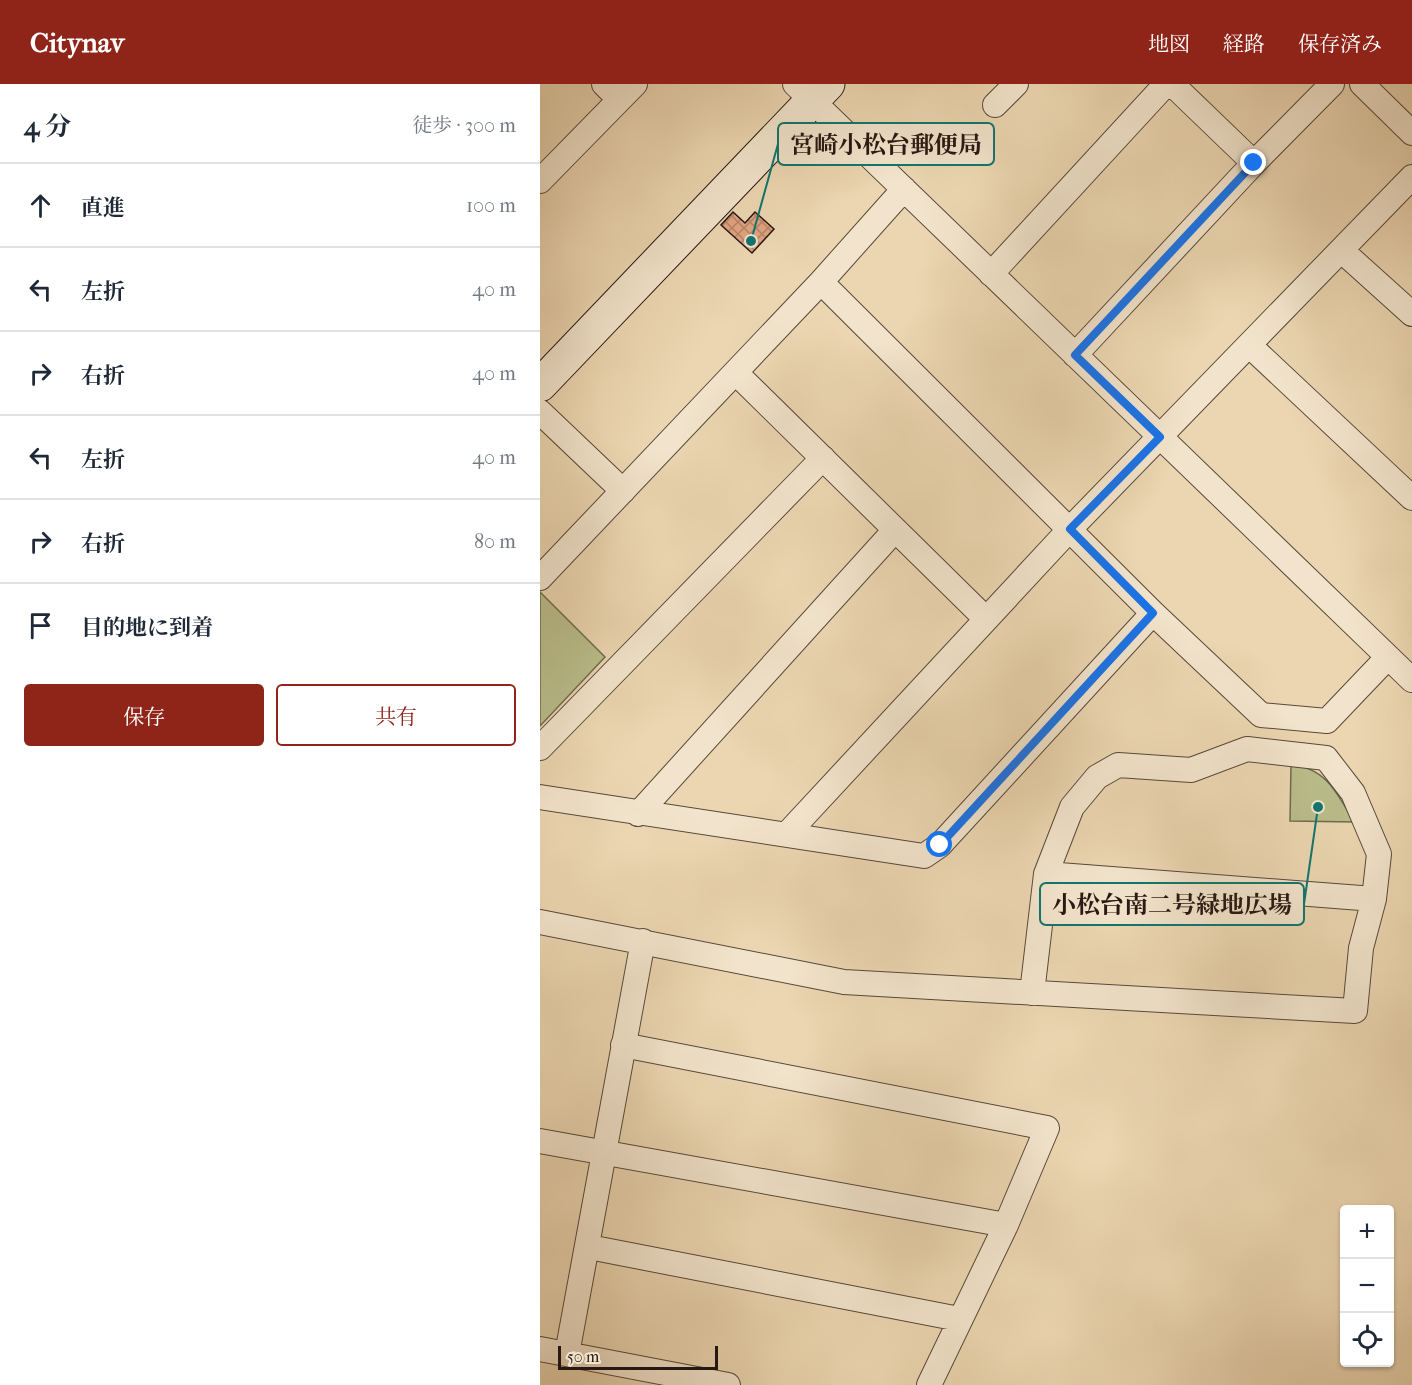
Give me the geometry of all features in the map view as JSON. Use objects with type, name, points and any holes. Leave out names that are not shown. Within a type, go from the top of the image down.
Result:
[{"type":"street","points":[[995,105],[1016,84]]},
{"type":"street","points":[[991,274],[1166,84]]},
{"type":"street","points":[[1173,84],[1254,163]]},
{"type":"street","points":[[1075,355],[1254,163],[1332,84]]},
{"type":"street","points":[[1362,84],[1412,133]]},
{"type":"street","points":[[540,181],[619,89]]},
{"type":"street","points":[[540,385],[812,89],[904,189],[1412,680]]},
{"type":"street","points":[[787,834],[1070,529],[1412,177]]},
{"type":"street","points":[[540,578],[736,373],[904,189]]},
{"type":"street","points":[[1341,250],[1412,314]]},
{"type":"street","points":[[821,282],[1153,613],[1261,715],[1327,721],[1388,657]]},
{"type":"street","points":[[1250,346],[1412,498]]},
{"type":"street","points":[[736,373],[986,619]]},
{"type":"street","points":[[540,412],[623,491]]},
{"type":"street","points":[[540,748],[822,458]]},
{"type":"street","points":[[638,813],[895,530]]},
{"type":"street","points":[[540,797],[924,856],[940,845],[1153,613]]},
{"type":"street","points":[[540,922],[844,982],[1032,993],[1355,1011],[1361,948],[1374,899],[1379,854],[1353,793],[1326,758],[1247,749],[1191,770],[1118,765],[1097,777],[1072,807],[1046,874],[1032,993]]},
{"type":"street","points":[[1046,874],[1374,899]]},
{"type":"street","points":[[567,1354],[589,1247],[643,941]]},
{"type":"street","points":[[623,1045],[1047,1128],[1006,1225],[928,1385]]},
{"type":"street","points":[[540,1141],[1006,1225]]},
{"type":"street","points":[[589,1247],[959,1319]]},
{"type":"street","points":[[540,1348],[660,1378],[728,1385]]},
{"type":"green space","points":[[540,592],[605,657],[540,726]]},
{"type":"green space","points":[[1291,765],[1313,771],[1330,784],[1354,822],[1290,821]]},
{"type":"building","points":[[733,212],[745,223],[755,212],[774,229],[752,253],[721,225]]},
{"type":"place","name":"宮崎小松台郵便局","points":[[751,241]]},
{"type":"place","name":"小松台南二号緑地広場","points":[[1318,807]]},
{"type":"route","points":[[940,845],[1153,613],[1070,529],[1160,437],[1075,355],[1254,163]]}]
